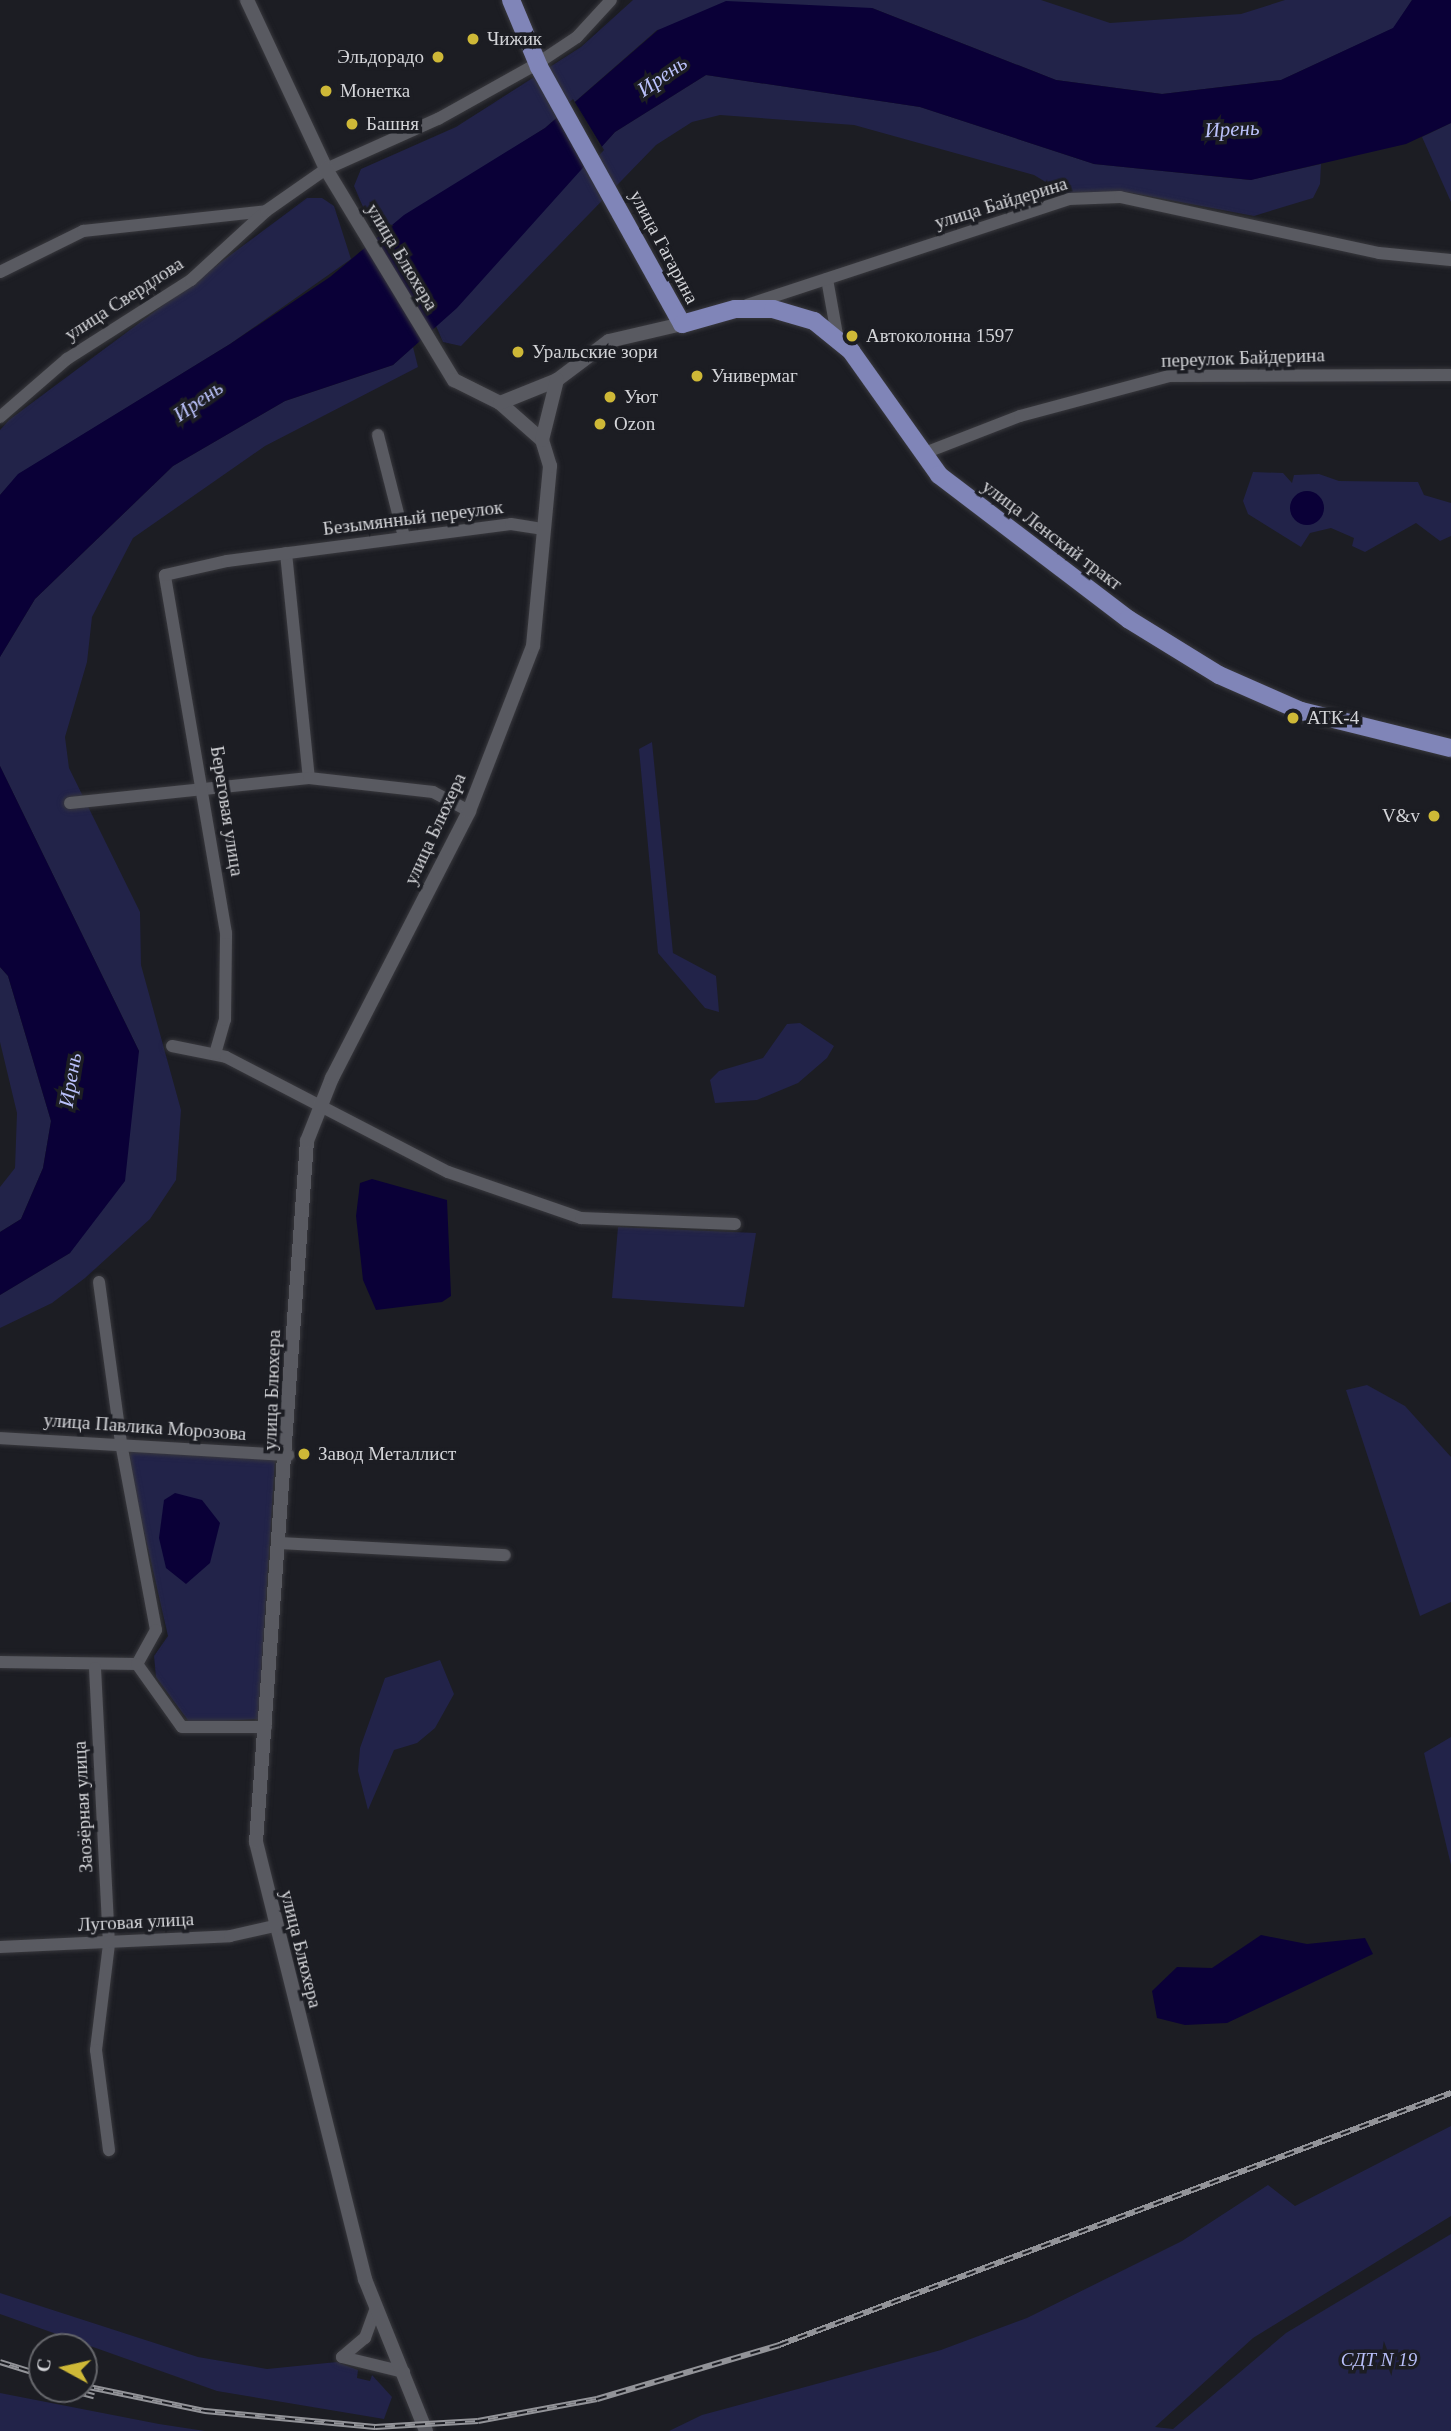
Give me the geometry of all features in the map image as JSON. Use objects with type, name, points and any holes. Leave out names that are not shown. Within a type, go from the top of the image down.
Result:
[{"type":"main road","points":[[511,0],[539,65]]},
{"type":"main road","name":"улица Гагарина","points":[[539,65],[682,324]]},
{"type":"main road","name":"улица Ленский тракт","points":[[682,324],[735,309],[773,309],[804,318],[838,340],[939,475],[1128,619],[1219,675],[1301,711],[1451,748]]},
{"type":"street","name":"улица Блюхера","points":[[247,0],[326,169],[454,380],[500,403],[542,440]]},
{"type":"street","name":"улица Свердлова","points":[[0,416],[67,359],[191,280],[266,211],[326,169],[438,119],[539,65],[577,37],[611,0]]},
{"type":"street","name":"улица Байдерина","points":[[735,309],[1069,199],[1120,197],[1379,253],[1451,260]]},
{"type":"street","name":"улица Свердлова","points":[[0,272],[83,231],[266,211]]},
{"type":"street","points":[[827,279],[838,340]]},
{"type":"street","points":[[500,403],[557,380],[609,341],[682,324]]},
{"type":"street","name":"переулок Байдерина","points":[[922,454],[1020,416],[1169,376],[1451,375]]},
{"type":"street","name":"улица Блюхера","points":[[426,2431],[404,2372],[375,2310],[274,1926],[256,1842],[289,1455],[299,1189],[307,1141],[323,1102],[469,811],[533,646],[550,466],[542,440],[557,380]]},
{"type":"street","points":[[378,435],[404,537]]},
{"type":"street","name":"Безымянный переулок","points":[[165,575],[286,553],[511,524],[544,529]]},
{"type":"street","points":[[286,553],[309,778]]},
{"type":"street","name":"Береговая улица","points":[[165,575],[205,789],[226,933],[225,1020],[215,1054]]},
{"type":"street","points":[[70,803],[309,778],[433,792],[469,811]]},
{"type":"street","points":[[172,1046],[215,1054],[323,1102],[354,1125],[448,1172],[581,1219],[735,1224]]},
{"type":"street","points":[[99,1282],[121,1443],[156,1630],[136,1664]]},
{"type":"street","name":"улица Павлика Морозова","points":[[0,1438],[121,1443],[289,1455]]},
{"type":"street","points":[[281,1543],[505,1555]]},
{"type":"street","points":[[0,1662],[95,1668],[136,1664]]},
{"type":"street","points":[[136,1664],[183,1727],[266,1727]]},
{"type":"street","name":"Заозёрная улица","points":[[95,1668],[109,1944],[96,2050],[109,2150]]},
{"type":"street","name":"Луговая улица","points":[[0,1947],[109,1944],[230,1936],[274,1926]]},
{"type":"street","points":[[375,2310],[365,2338],[342,2357],[404,2372]]},
{"type":"green space","points":[[633,0],[1041,0],[1110,23],[1241,14],[1285,0],[1412,0],[1394,28],[1281,80],[1162,94],[1056,80],[872,8],[657,30],[545,128],[387,229],[363,207],[354,186],[361,169],[456,127],[581,47]]},
{"type":"green space","points":[[706,75],[920,107],[1094,164],[1250,180],[1321,164],[1320,184],[1313,198],[1254,216],[1127,192],[1064,193],[1034,175],[854,125],[720,115],[692,122],[656,145],[461,346],[443,342],[436,326],[615,132]]},
{"type":"green space","points":[[1451,123],[1451,202],[1422,137]]},
{"type":"green space","points":[[307,198],[322,198],[334,206],[351,259],[230,344],[19,474],[0,495],[0,430],[9,420]]},
{"type":"green space","points":[[413,347],[418,367],[265,446],[133,538],[92,617],[87,662],[65,737],[69,768],[140,912],[141,965],[181,1110],[176,1180],[150,1219],[85,1278],[52,1303],[0,1328],[0,1295],[70,1253],[139,1051],[0,766],[0,657],[35,599],[173,466],[285,401],[393,365]]},
{"type":"green space","points":[[1253,472],[1283,473],[1292,483],[1294,475],[1319,474],[1339,481],[1418,482],[1424,495],[1451,503],[1451,536],[1440,541],[1416,523],[1365,552],[1352,546],[1354,538],[1331,528],[1310,533],[1301,547],[1248,514],[1243,501]]},
{"type":"green space","points":[[652,742],[673,953],[716,976],[719,1012],[705,1008],[658,953],[639,749]]},
{"type":"green space","points":[[0,967],[8,976],[51,1121],[43,1168],[21,1219],[0,1232],[0,1187],[15,1168],[17,1113],[0,1042]]},
{"type":"green space","points":[[800,1023],[834,1046],[827,1058],[798,1083],[757,1100],[715,1103],[710,1080],[719,1071],[763,1058],[787,1024]]},
{"type":"green space","points":[[618,1227],[756,1233],[744,1307],[612,1298]]},
{"type":"green space","points":[[1367,1385],[1405,1406],[1451,1457],[1451,1602],[1420,1616],[1346,1390]]},
{"type":"green space","points":[[131,1451],[275,1460],[258,1719],[190,1723],[156,1677],[154,1656],[168,1636],[128,1461]]},
{"type":"green space","points":[[440,1660],[454,1694],[435,1728],[417,1743],[394,1750],[368,1810],[358,1771],[360,1748],[385,1678]]},
{"type":"green space","points":[[1451,1737],[1451,1865],[1424,1753]]},
{"type":"green space","name":"СДТ N 19","points":[[1451,2126],[1451,2216],[1253,2338],[1155,2427],[1173,2429],[1286,2333],[1451,2234],[1451,2431],[669,2431],[702,2415],[941,2350],[1027,2318],[1182,2241],[1268,2185],[1295,2206]]},
{"type":"green space","points":[[0,2293],[198,2357],[267,2369],[337,2362],[358,2370],[357,2378],[370,2381],[372,2375],[392,2397],[384,2419],[217,2391],[98,2349],[98,2333],[54,2333],[0,2314]]},
{"type":"green space","points":[[0,2393],[28,2398],[28,2403],[51,2403],[205,2431],[0,2431]]},
{"type":"water","name":"Ирень","points":[[1412,0],[1451,0],[1451,123],[1406,144],[1251,180],[1094,164],[920,107],[706,75],[615,132],[457,308],[393,365],[285,401],[173,466],[35,599],[0,657],[0,495],[18,474],[230,344],[330,277],[404,215],[545,128],[658,30],[726,1],[872,8],[1056,80],[1162,94],[1281,80],[1393,28]]},
{"type":"water","points":[[1307,491],[1319,496],[1324,508],[1319,520],[1307,525],[1295,520],[1290,508],[1295,496]]},
{"type":"water","name":"Ирень","points":[[0,766],[139,1051],[125,1181],[70,1253],[0,1295],[0,1232],[21,1219],[43,1168],[51,1121],[8,976],[0,967]]},
{"type":"water","points":[[372,1179],[447,1200],[451,1296],[442,1302],[376,1310],[363,1280],[356,1216],[360,1183]]},
{"type":"water","points":[[175,1493],[202,1500],[220,1523],[210,1563],[186,1584],[166,1568],[159,1538],[164,1500]]},
{"type":"water","points":[[1261,1935],[1307,1944],[1365,1938],[1373,1954],[1227,2023],[1185,2025],[1157,2018],[1152,1991],[1177,1967],[1212,1968]]},
{"type":"pier","points":[[573,99],[604,150],[587,168],[555,115]]},
{"type":"railway","points":[[98,2389],[205,2411],[375,2427],[478,2421],[597,2399],[779,2345],[1451,2093]]},
{"type":"railway","points":[[0,2362],[28,2371]]},
{"type":"place","name":"Чижик","points":[[473,39]]},
{"type":"place","name":"Эльдорадо","points":[[438,57]]},
{"type":"place","name":"Монетка","points":[[326,91]]},
{"type":"place","name":"Башня","points":[[352,124]]},
{"type":"place","name":"Автоколонна 1597","points":[[852,336]]},
{"type":"place","name":"Уральские зори","points":[[518,352]]},
{"type":"place","name":"Универмаг","points":[[697,376]]},
{"type":"place","name":"Уют","points":[[610,397]]},
{"type":"place","name":"Ozon","points":[[600,424]]},
{"type":"place","name":"АТК-4","points":[[1293,718]]},
{"type":"place","name":"V&v","points":[[1434,816]]},
{"type":"place","name":"Завод Металлист","points":[[304,1454]]}]
